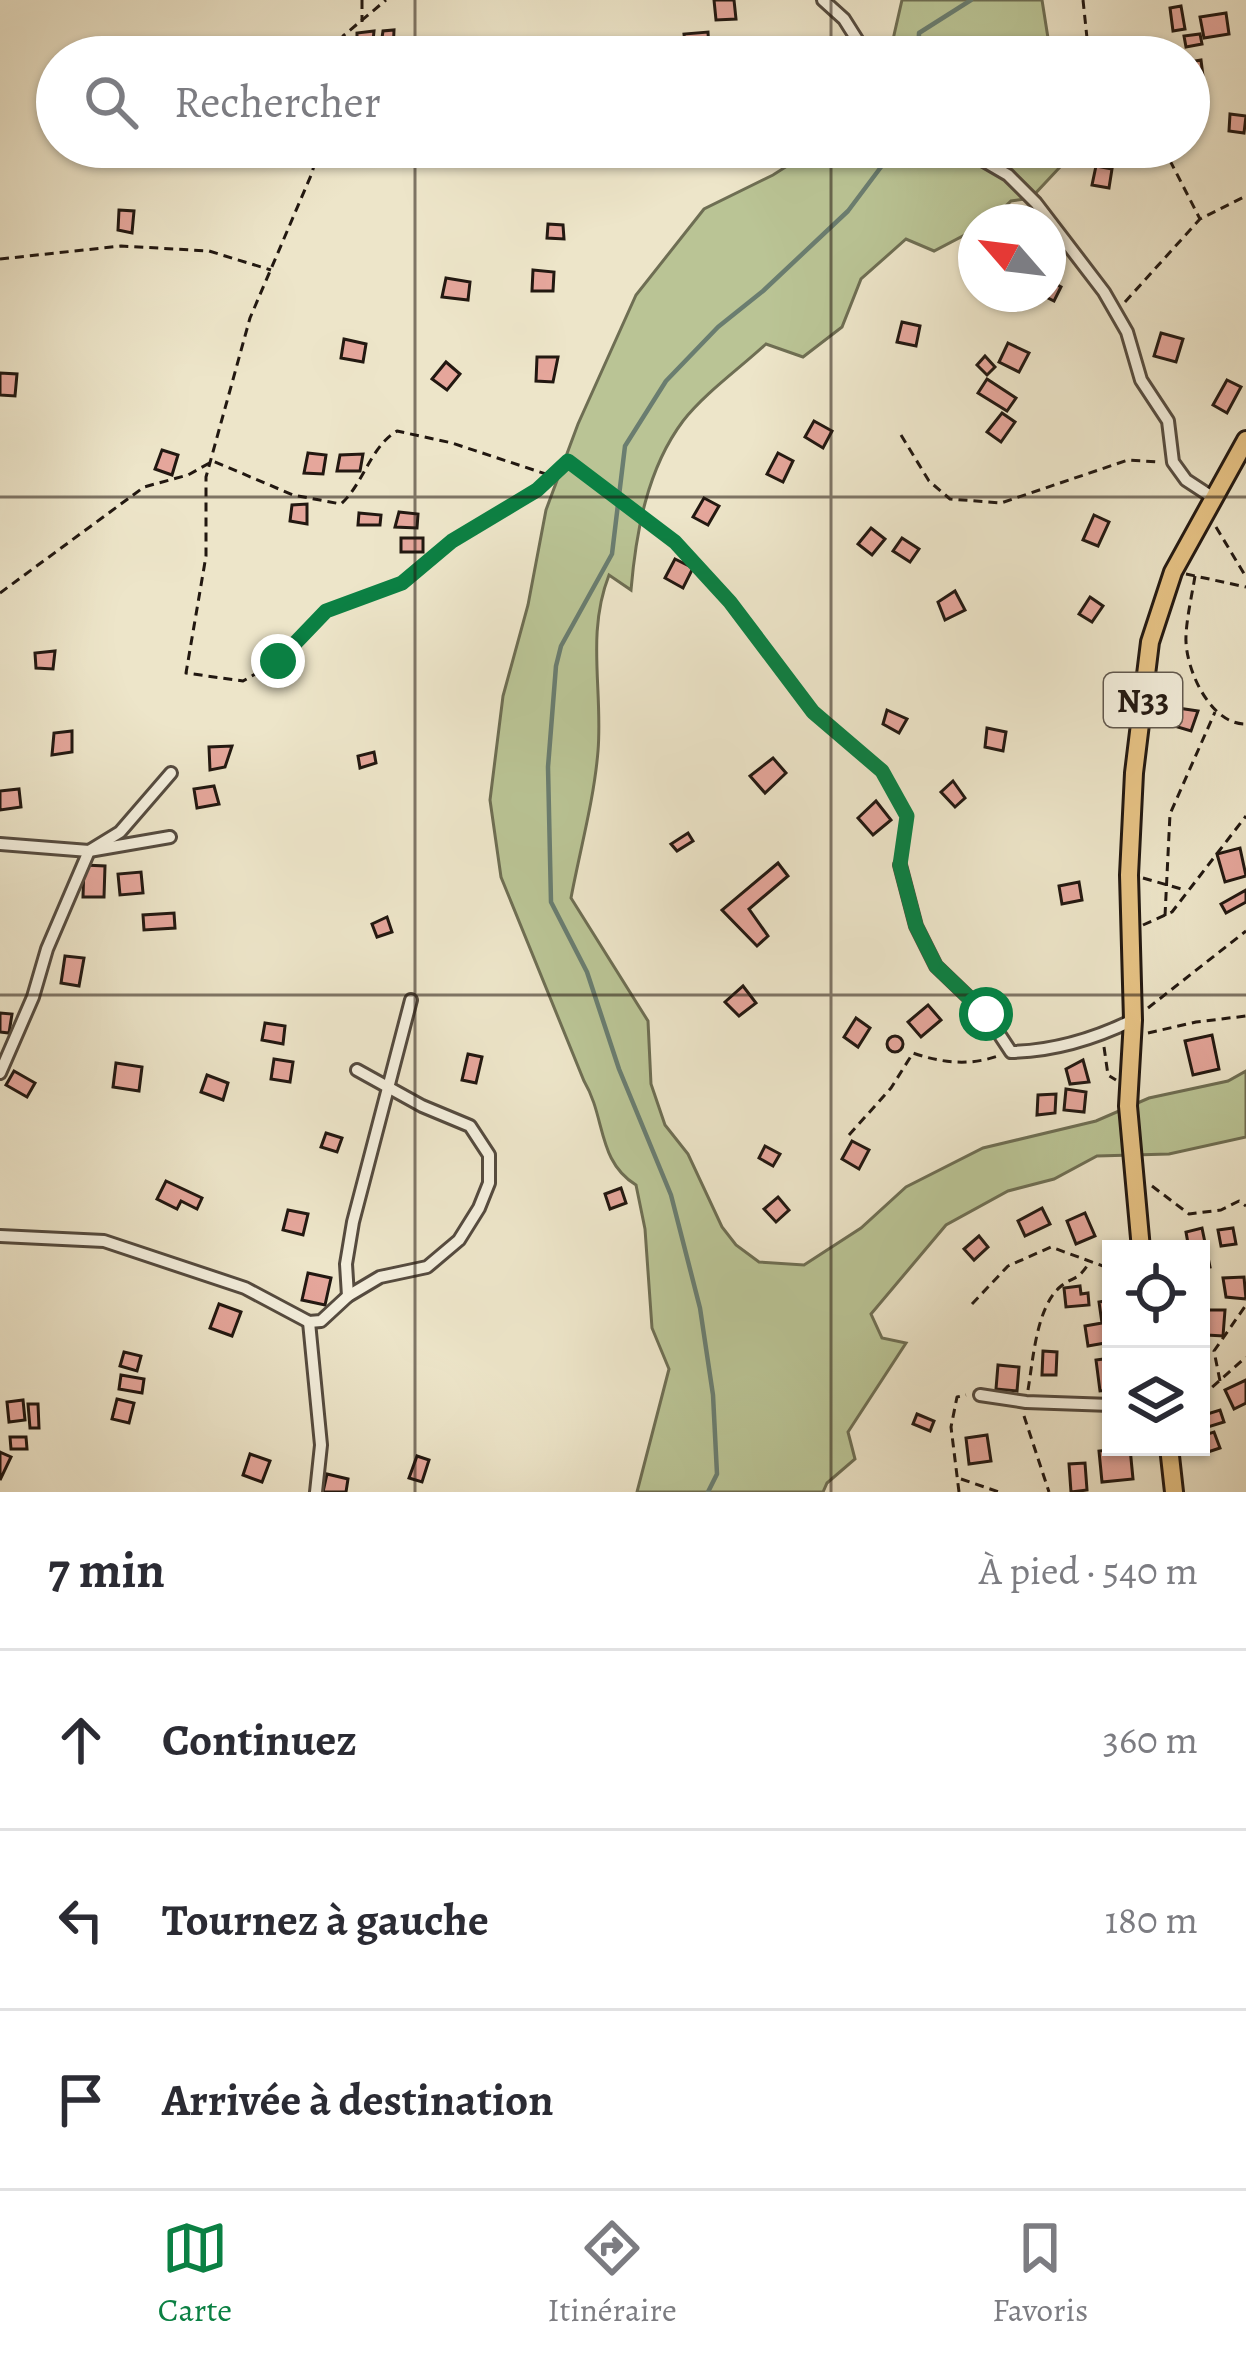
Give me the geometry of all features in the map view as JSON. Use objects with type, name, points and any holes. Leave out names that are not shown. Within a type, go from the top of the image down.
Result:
[{"type":"main road","name":"N33","points":[[1140,1240],[1128,1088],[1132,1029],[1129,875],[1134,773],[1150,642],[1173,572],[1246,440]]},
{"type":"main road","points":[[1169,1456],[1174,1492]]},
{"type":"street","points":[[823,0],[854,36]]},
{"type":"street","points":[[996,168],[1036,203],[1115,312],[1127,332],[1142,380],[1168,421],[1173,462],[1211,506]]},
{"type":"street","points":[[0,1073],[89,851],[120,832],[170,772]]},
{"type":"street","points":[[0,844],[89,851],[170,837]]},
{"type":"street","points":[[900,865],[916,926],[936,966],[986,1014],[1011,1052],[1036,1052],[1132,1029]]},
{"type":"street","points":[[348,1296],[346,1264],[352,1222],[411,1000]]},
{"type":"street","points":[[0,1237],[104,1241],[245,1288],[309,1322],[321,1321],[348,1296],[380,1277],[427,1267],[459,1240],[489,1183],[489,1155],[470,1126],[357,1070]]},
{"type":"street","points":[[309,1322],[321,1445],[316,1492]]},
{"type":"street","points":[[980,1395],[1102,1405]]},
{"type":"path","points":[[362,0],[362,22]]},
{"type":"path","points":[[343,36],[386,0]]},
{"type":"path","points":[[1083,0],[1087,36]]},
{"type":"path","points":[[313,168],[250,318],[206,477],[206,556],[186,673],[243,681],[278,661],[326,611],[402,583],[452,541],[537,490],[568,461],[675,542],[730,602],[813,712],[882,771],[907,816],[900,865]]},
{"type":"path","points":[[1174,168],[1200,219]]},
{"type":"path","points":[[1115,312],[1200,219],[1246,196]]},
{"type":"path","points":[[0,259],[121,246],[209,251],[271,270]]},
{"type":"path","points":[[210,462],[293,495],[340,504],[356,490],[377,448],[397,431],[452,443],[552,476]]},
{"type":"path","points":[[901,435],[929,481],[950,499],[1001,503],[1127,460],[1173,462]]},
{"type":"path","points":[[0,593],[144,487],[188,475],[210,462]]},
{"type":"path","points":[[1211,506],[1246,577]]},
{"type":"path","points":[[1173,572],[1246,587]]},
{"type":"path","points":[[1196,576],[1187,651],[1215,712],[1233,724],[1246,724]]},
{"type":"path","points":[[1165,916],[1170,814],[1215,712]]},
{"type":"path","points":[[1130,930],[1165,916],[1246,816]]},
{"type":"path","points":[[1129,875],[1188,891]]},
{"type":"path","points":[[1132,1029],[1246,931]]},
{"type":"path","points":[[1132,1029],[1246,1016]]},
{"type":"path","points":[[1103,1035],[1108,1075],[1128,1088]]},
{"type":"path","points":[[849,1135],[891,1088],[913,1053],[938,1062],[979,1063],[1011,1052]]},
{"type":"path","points":[[1132,1169],[1189,1214],[1221,1210],[1239,1201],[1246,1206]]},
{"type":"path","points":[[972,1304],[1008,1266],[1051,1247],[1102,1267]]},
{"type":"path","points":[[1049,1492],[1022,1411],[1046,1312],[1059,1288],[1078,1279],[1089,1263]]},
{"type":"path","points":[[1220,1382],[1214,1351],[1246,1306]]},
{"type":"path","points":[[1210,1390],[1246,1357]]},
{"type":"path","points":[[959,1492],[960,1478],[952,1464],[954,1404],[957,1397],[980,1395]]},
{"type":"path","points":[[960,1478],[999,1492]]},
{"type":"green space","points":[[902,0],[1042,0],[1048,36],[894,36]]},
{"type":"green space","points":[[784,168],[1059,168],[1031,198],[1008,204],[958,204],[958,238],[934,251],[906,239],[861,279],[842,327],[803,357],[766,344],[712,391],[683,421],[660,460],[640,524],[631,590],[609,575],[598,619],[596,769],[571,898],[648,1021],[651,1084],[665,1125],[688,1154],[722,1227],[759,1262],[804,1265],[861,1228],[906,1187],[983,1148],[1096,1121],[1149,1098],[1228,1081],[1246,1071],[1246,1137],[1169,1154],[1097,1156],[1054,1179],[1008,1191],[946,1225],[871,1314],[882,1338],[906,1343],[848,1432],[855,1459],[823,1492],[637,1492],[669,1369],[652,1328],[645,1229],[636,1185],[623,1175],[608,1151],[591,1095],[501,877],[490,800],[503,696],[528,605],[546,510],[578,424],[636,295],[704,209]]},
{"type":"building","points":[[714,0],[734,0],[736,19],[716,20]]},
{"type":"building","points":[[1181,6],[1185,29],[1173,31],[1170,8]]},
{"type":"building","points":[[1226,13],[1229,34],[1204,36],[1200,17]]},
{"type":"building","points":[[1230,114],[1246,116],[1244,133],[1229,131]]},
{"type":"building","points":[[1096,168],[1112,169],[1109,188],[1092,185]]},
{"type":"building","points":[[119,210],[134,211],[132,233],[118,230]]},
{"type":"building","points":[[548,224],[563,225],[564,239],[547,238]]},
{"type":"building","points":[[533,270],[554,272],[553,291],[532,291]]},
{"type":"building","points":[[446,278],[470,282],[468,300],[442,297]]},
{"type":"building","points":[[902,322],[920,326],[916,346],[897,342]]},
{"type":"building","points":[[1161,333],[1183,339],[1176,362],[1154,356]]},
{"type":"building","points":[[344,339],[366,344],[363,362],[341,358]]},
{"type":"building","points":[[1008,343],[1029,353],[1019,372],[999,362]]},
{"type":"building","points":[[985,356],[995,367],[987,375],[977,365]]},
{"type":"building","points":[[537,357],[558,357],[553,382],[536,381]]},
{"type":"building","points":[[446,362],[460,374],[447,390],[432,379]]},
{"type":"building","points":[[0,373],[17,374],[15,396],[0,395]]},
{"type":"building","points":[[987,379],[1016,398],[1007,411],[978,393]]},
{"type":"building","points":[[1227,380],[1241,387],[1227,413],[1213,405]]},
{"type":"building","points":[[1002,413],[1015,422],[1001,442],[987,432]]},
{"type":"building","points":[[814,421],[832,431],[823,448],[805,437]]},
{"type":"building","points":[[162,450],[178,455],[172,475],[155,469]]},
{"type":"building","points":[[308,453],[326,455],[323,474],[304,473]]},
{"type":"building","points":[[778,453],[793,461],[783,482],[767,474]]},
{"type":"building","points":[[363,454],[360,471],[337,471],[340,455]]},
{"type":"building","points":[[704,498],[719,506],[708,525],[693,517]]},
{"type":"building","points":[[307,504],[307,524],[290,521],[292,505]]},
{"type":"building","points":[[399,512],[418,514],[417,528],[395,527]]},
{"type":"building","points":[[359,513],[381,515],[380,525],[358,525]]},
{"type":"building","points":[[1094,515],[1109,522],[1098,546],[1083,540]]},
{"type":"building","points":[[871,528],[885,539],[872,555],[858,544]]},
{"type":"building","points":[[401,538],[423,538],[423,552],[401,552]]},
{"type":"building","points":[[902,538],[919,549],[910,562],[893,551]]},
{"type":"building","points":[[675,559],[693,568],[683,588],[665,578]]},
{"type":"building","points":[[955,591],[965,610],[945,620],[938,602]]},
{"type":"building","points":[[1090,597],[1103,606],[1092,622],[1079,614]]},
{"type":"building","points":[[55,651],[53,669],[36,668],[35,653]]},
{"type":"building","points":[[1178,708],[1198,711],[1191,731],[1171,725]]},
{"type":"building","points":[[887,710],[907,719],[899,733],[883,724]]},
{"type":"building","points":[[987,728],[1006,732],[1003,751],[985,747]]},
{"type":"building","points":[[72,731],[72,752],[52,755],[54,733]]},
{"type":"building","points":[[232,746],[225,767],[210,770],[209,747]]},
{"type":"building","points":[[374,752],[376,763],[360,768],[358,756]]},
{"type":"building","points":[[773,758],[786,773],[765,793],[750,776]]},
{"type":"building","points":[[953,781],[965,798],[955,807],[941,792]]},
{"type":"building","points":[[214,786],[219,804],[197,808],[194,789]]},
{"type":"building","points":[[19,789],[21,807],[0,810],[0,791]]},
{"type":"building","points":[[876,801],[891,820],[873,835],[858,818]]},
{"type":"building","points":[[688,833],[693,841],[677,851],[671,844]]},
{"type":"building","points":[[1240,848],[1246,876],[1225,882],[1217,854]]},
{"type":"building","points":[[778,863],[788,876],[749,909],[768,936],[757,946],[722,910]]},
{"type":"building","points":[[84,865],[105,866],[104,897],[83,897]]},
{"type":"building","points":[[141,872],[143,893],[120,895],[118,874]]},
{"type":"building","points":[[1079,882],[1082,900],[1062,904],[1059,886]]},
{"type":"building","points":[[1246,890],[1246,902],[1226,913],[1221,904]]},
{"type":"building","points":[[174,913],[175,928],[144,930],[143,915]]},
{"type":"building","points":[[387,917],[392,932],[377,937],[372,924]]},
{"type":"building","points":[[65,956],[84,958],[79,986],[61,983]]},
{"type":"building","points":[[743,986],[756,1003],[739,1016],[725,1002]]},
{"type":"building","points":[[928,1005],[941,1020],[921,1037],[908,1022]]},
{"type":"building","points":[[0,1013],[12,1014],[9,1033],[0,1032]]},
{"type":"building","points":[[856,1018],[870,1028],[858,1047],[844,1037]]},
{"type":"building","points":[[265,1023],[285,1026],[283,1044],[262,1040]]},
{"type":"building","points":[[1212,1035],[1219,1069],[1193,1075],[1185,1041]]},
{"type":"building","points":[[895,1036],[903,1044],[895,1052],[887,1044]]},
{"type":"building","points":[[468,1054],[482,1057],[476,1083],[462,1080]]},
{"type":"building","points":[[274,1059],[293,1062],[290,1082],[271,1079]]},
{"type":"building","points":[[1083,1060],[1089,1082],[1070,1084],[1066,1069]]},
{"type":"building","points":[[116,1063],[142,1067],[139,1091],[113,1087]]},
{"type":"building","points":[[14,1071],[35,1083],[27,1097],[6,1085]]},
{"type":"building","points":[[207,1075],[228,1083],[223,1100],[201,1092]]},
{"type":"building","points":[[1066,1089],[1086,1092],[1084,1112],[1064,1110]]},
{"type":"building","points":[[1056,1094],[1055,1113],[1037,1115],[1038,1095]]},
{"type":"building","points":[[326,1133],[342,1138],[337,1152],[321,1147]]},
{"type":"building","points":[[852,1141],[869,1150],[859,1169],[842,1159]]},
{"type":"building","points":[[765,1146],[780,1154],[773,1166],[759,1158]]},
{"type":"building","points":[[166,1181],[202,1198],[197,1209],[181,1201],[177,1209],[157,1199]]},
{"type":"building","points":[[621,1188],[626,1203],[610,1209],[605,1194]]},
{"type":"building","points":[[778,1197],[789,1210],[776,1222],[764,1209]]},
{"type":"building","points":[[1042,1208],[1050,1224],[1025,1236],[1018,1221]]},
{"type":"building","points":[[288,1210],[308,1214],[303,1235],[283,1230]]},
{"type":"building","points":[[1085,1213],[1095,1236],[1076,1244],[1067,1221]]},
{"type":"building","points":[[1202,1228],[1204,1240],[1187,1240],[1186,1232]]},
{"type":"building","points":[[1233,1228],[1236,1244],[1221,1246],[1218,1230]]},
{"type":"building","points":[[979,1236],[988,1247],[974,1260],[964,1249]]},
{"type":"building","points":[[308,1273],[331,1278],[325,1305],[302,1300]]},
{"type":"building","points":[[1244,1277],[1246,1299],[1226,1297],[1223,1278]]},
{"type":"building","points":[[1080,1286],[1081,1294],[1088,1293],[1089,1305],[1066,1307],[1064,1288]]},
{"type":"building","points":[[219,1304],[241,1312],[232,1336],[210,1328]]},
{"type":"building","points":[[1210,1310],[1225,1310],[1223,1336],[1210,1335]]},
{"type":"building","points":[[1102,1323],[1102,1344],[1088,1346],[1085,1326]]},
{"type":"building","points":[[1043,1351],[1057,1352],[1056,1375],[1042,1375]]},
{"type":"building","points":[[124,1352],[141,1356],[137,1371],[120,1366]]},
{"type":"building","points":[[1102,1359],[1102,1391],[1100,1391],[1096,1360]]},
{"type":"building","points":[[998,1365],[1019,1367],[1017,1391],[996,1389]]},
{"type":"building","points":[[121,1375],[144,1379],[142,1393],[119,1389]]},
{"type":"building","points":[[1246,1380],[1246,1403],[1234,1409],[1225,1390]]},
{"type":"building","points":[[117,1399],[134,1403],[129,1423],[112,1419]]},
{"type":"building","points":[[23,1400],[25,1420],[9,1422],[7,1402]]},
{"type":"building","points":[[28,1404],[38,1404],[39,1428],[30,1428]]},
{"type":"building","points":[[1220,1410],[1224,1422],[1210,1426],[1210,1413]]},
{"type":"building","points":[[917,1414],[934,1421],[930,1431],[913,1424]]},
{"type":"building","points":[[1214,1432],[1220,1448],[1210,1451],[1210,1433]]},
{"type":"building","points":[[987,1435],[991,1461],[969,1464],[966,1438]]},
{"type":"building","points":[[10,1437],[26,1437],[27,1449],[11,1449]]},
{"type":"building","points":[[1099,1451],[1102,1456],[1131,1456],[1133,1479],[1102,1482]]},
{"type":"building","points":[[0,1452],[11,1457],[0,1480]]},
{"type":"building","points":[[250,1454],[270,1461],[262,1482],[243,1475]]},
{"type":"building","points":[[417,1456],[429,1460],[422,1482],[409,1478]]},
{"type":"building","points":[[1085,1463],[1087,1490],[1071,1492],[1069,1464]]},
{"type":"building","points":[[327,1474],[348,1479],[346,1492],[323,1492]]},
{"type":"waterway","points":[[919,36],[971,0]]},
{"type":"waterway","points":[[708,1492],[717,1474],[713,1395],[700,1308],[671,1195],[619,1069],[587,972],[551,902],[548,767],[556,666],[561,646],[612,554],[625,446],[666,381],[718,327],[848,211],[880,168]]},
{"type":"route","points":[[278,661],[326,611],[402,583],[452,541],[537,490],[568,461],[675,542],[730,602],[813,712],[882,771],[907,816],[900,865],[916,926],[936,966],[986,1014]]}]
